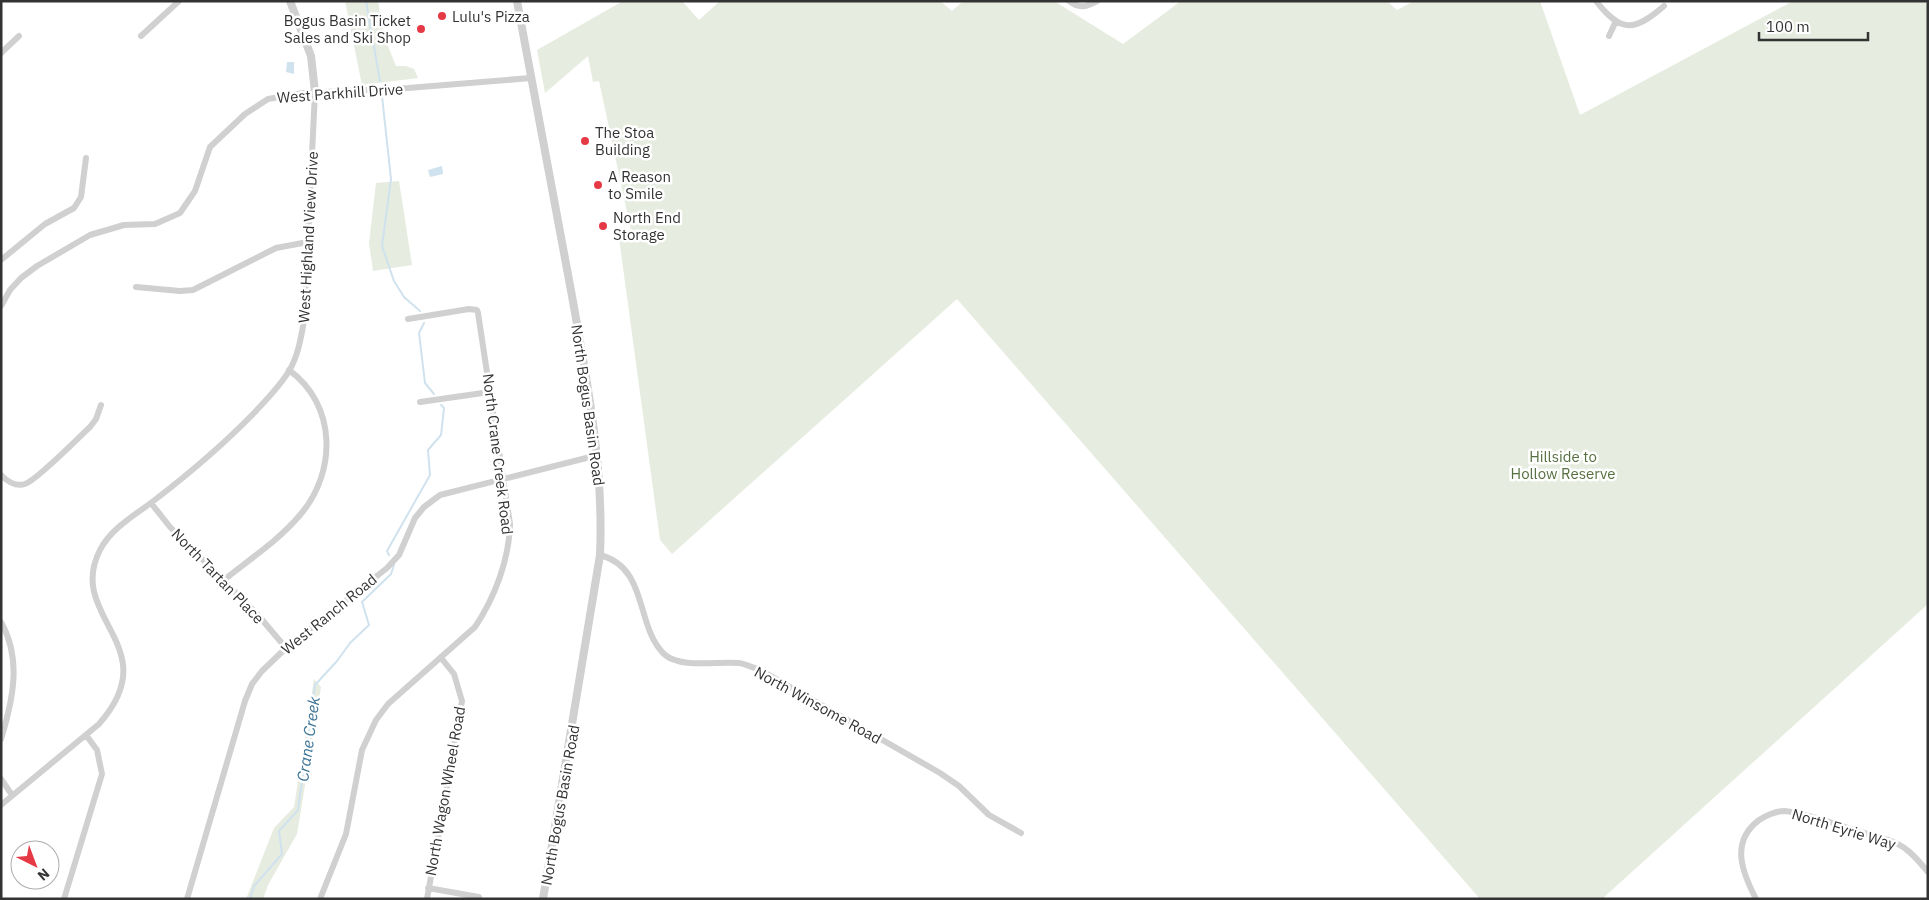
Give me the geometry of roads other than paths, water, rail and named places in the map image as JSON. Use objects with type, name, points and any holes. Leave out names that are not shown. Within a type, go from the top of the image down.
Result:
[{"type":"street","points":[[140,36],[179,1]]},
{"type":"street","points":[[290,1],[311,56],[316,92]]},
{"type":"street","name":"North Bogus Basin Road","points":[[517,1],[580,341],[598,456],[602,517],[600,555],[543,899]]},
{"type":"street","points":[[1068,1],[1077,6],[1086,7],[1097,1]]},
{"type":"street","points":[[1596,1],[1615,23],[1629,26],[1640,24],[1664,6]]},
{"type":"street","points":[[1609,36],[1615,23]]},
{"type":"street","points":[[1,53],[19,36]]},
{"type":"street","name":"West Parkhill Drive","points":[[1,306],[10,290],[21,278],[37,266],[90,235],[124,225],[155,224],[180,213],[195,191],[210,147],[245,114],[268,99],[316,92],[408,88],[531,78]]},
{"type":"street","name":"West Highland View Drive","points":[[1,805],[86,735],[110,712],[118,695],[123,676],[124,661],[119,644],[98,608],[92,582],[94,567],[100,550],[110,536],[233,435],[276,390],[289,370],[299,347],[304,321],[316,92]]},
{"type":"street","points":[[1,260],[45,224],[74,208],[80,197],[86,158]]},
{"type":"street","points":[[136,286],[180,292],[193,290],[276,248],[308,242]]},
{"type":"street","name":"North Crane Creek Road","points":[[320,899],[346,834],[362,750],[368,735],[388,704],[442,659],[475,627],[484,614],[501,574],[510,537],[504,479],[477,310],[469,309],[408,319]]},
{"type":"street","points":[[225,579],[286,530],[302,514],[314,495],[323,470],[327,443],[324,416],[317,400],[307,386],[289,370]]},
{"type":"street","points":[[420,402],[490,392]]},
{"type":"street","points":[[1,475],[9,483],[17,485],[34,480],[90,427],[96,419],[101,405]]},
{"type":"street","name":"West Ranch Road","points":[[187,899],[245,701],[252,684],[262,671],[286,648],[387,568],[402,549],[415,518],[424,507],[440,495],[598,456]]},
{"type":"street","name":"North Tartan Place","points":[[150,503],[170,527],[225,579],[286,648]]},
{"type":"street","name":"North Winsome Road","points":[[600,555],[608,557],[627,571],[655,640],[664,654],[673,660],[740,663],[764,672],[940,773],[959,786],[989,814],[1021,832]]},
{"type":"street","points":[[1,622],[12,652],[14,676],[11,702],[1,739]]},
{"type":"street","name":"North Wagon Wheel Road","points":[[427,899],[462,700],[459,685],[454,674],[442,659]]},
{"type":"street","points":[[64,899],[102,774],[97,750],[86,735]]},
{"type":"street","points":[[1,779],[12,796]]},
{"type":"street","name":"North Eyrie Way","points":[[1756,899],[1743,874],[1740,857],[1743,839],[1754,824],[1764,816],[1782,811],[1802,814],[1906,849],[1928,872]]},
{"type":"street","points":[[428,888],[479,897]]},
{"type":"water","points":[[287,62],[294,62],[294,74],[286,72]]},
{"type":"water","points":[[442,166],[443,174],[430,177],[428,170]]},
{"type":"waterway","name":"Crane Creek","points":[[366,1],[380,81]]},
{"type":"waterway","name":"Crane Creek","points":[[382,96],[391,179],[382,246],[394,281],[404,297],[420,311]]},
{"type":"waterway","name":"Crane Creek","points":[[424,323],[419,333],[425,383],[434,394]]},
{"type":"waterway","name":"Crane Creek","points":[[389,555],[387,551],[430,475],[428,450],[441,435],[444,408],[441,405]]},
{"type":"waterway","name":"Crane Creek","points":[[250,899],[254,886],[282,854],[279,831],[298,810],[315,685],[337,661],[350,643],[369,625],[362,602],[391,574],[394,565]]},
{"type":"place","name":"Lulu's Pizza","points":[[442,16]]},
{"type":"place","name":"Bogus Basin Ticket Sales and Ski Shop","points":[[421,29]]},
{"type":"place","name":"The Stoa Building","points":[[585,141]]},
{"type":"place","name":"A Reason to Smile","points":[[598,185]]},
{"type":"place","name":"North End Storage","points":[[603,226]]},
{"type":"park label","name":"Hillside to Hollow Reserve","points":[[1563,464]]}]
